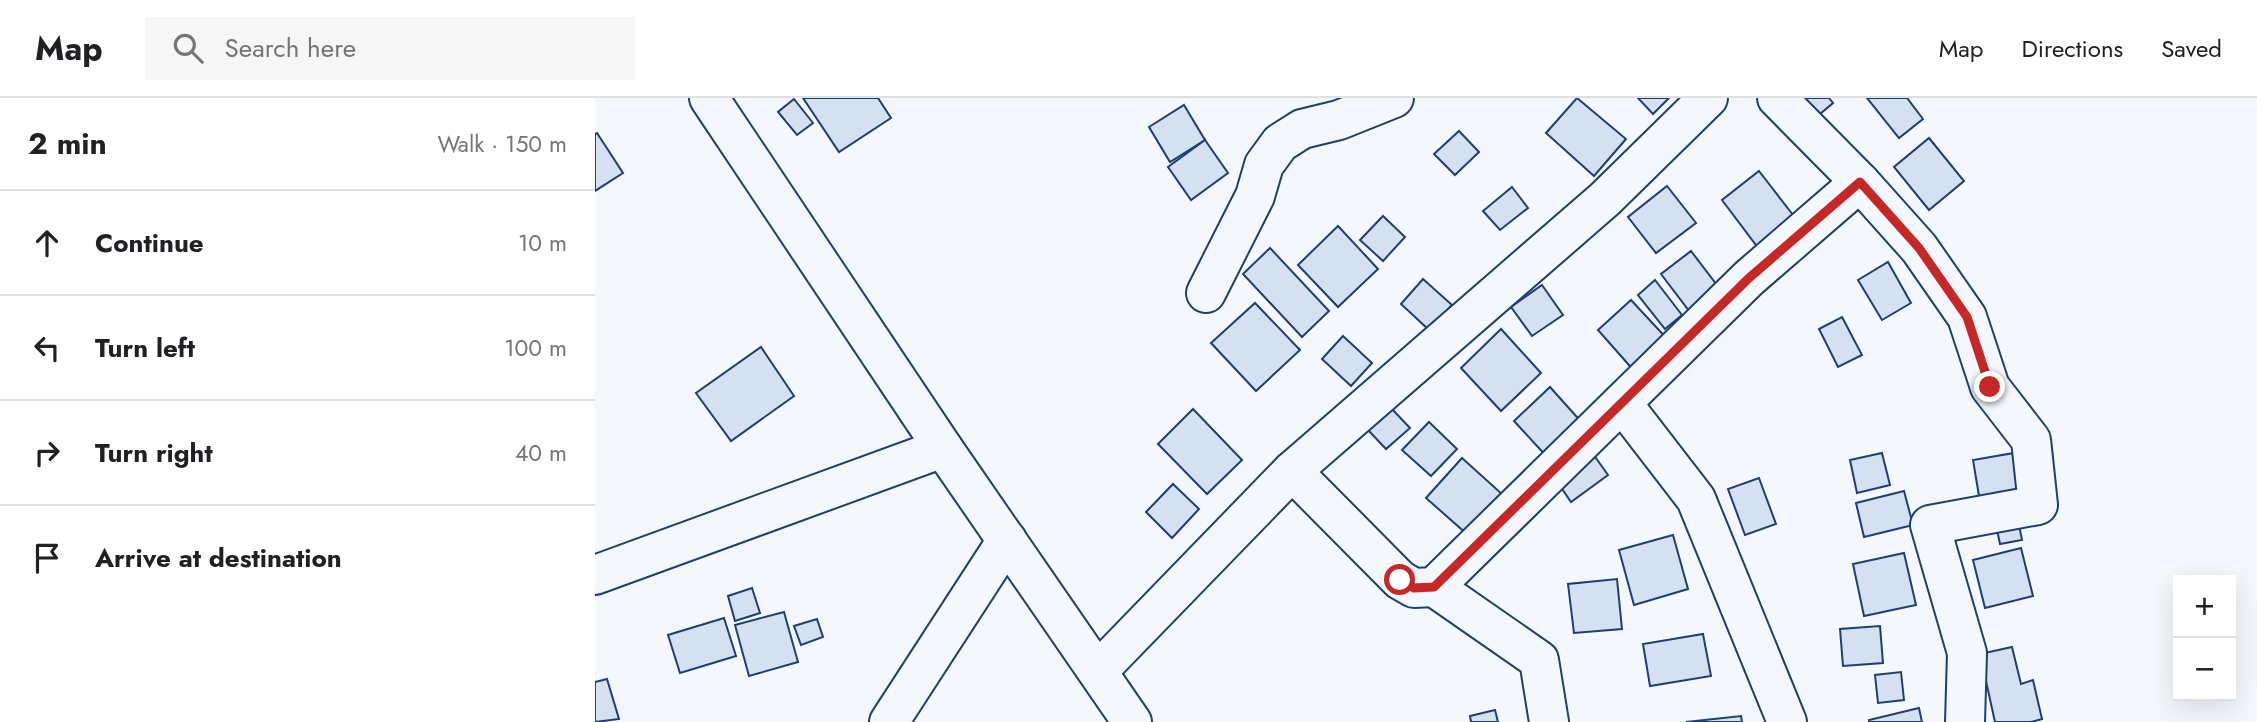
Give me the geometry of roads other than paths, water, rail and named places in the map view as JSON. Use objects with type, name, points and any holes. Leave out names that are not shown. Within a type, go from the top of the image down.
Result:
[{"type":"street","points":[[709,98],[943,448],[1132,722]]},
{"type":"street","points":[[1206,293],[1255,196],[1264,165],[1280,144],[1302,129],[1339,120],[1394,98]]},
{"type":"street","points":[[1098,671],[1291,471],[1605,199],[1708,98]]},
{"type":"street","points":[[1777,98],[1860,182],[1919,248],[1967,317],[1990,387],[2031,440],[2038,505],[1930,525],[1967,653],[1965,722]]},
{"type":"street","points":[[1434,587],[1749,278],[1860,182]]},
{"type":"street","points":[[1622,402],[1696,499],[1787,722]]},
{"type":"street","points":[[595,575],[943,448]]},
{"type":"street","points":[[1291,471],[1400,580],[1414,588],[1434,587],[1539,660],[1549,722]]},
{"type":"street","points":[[889,722],[1007,540]]}]
